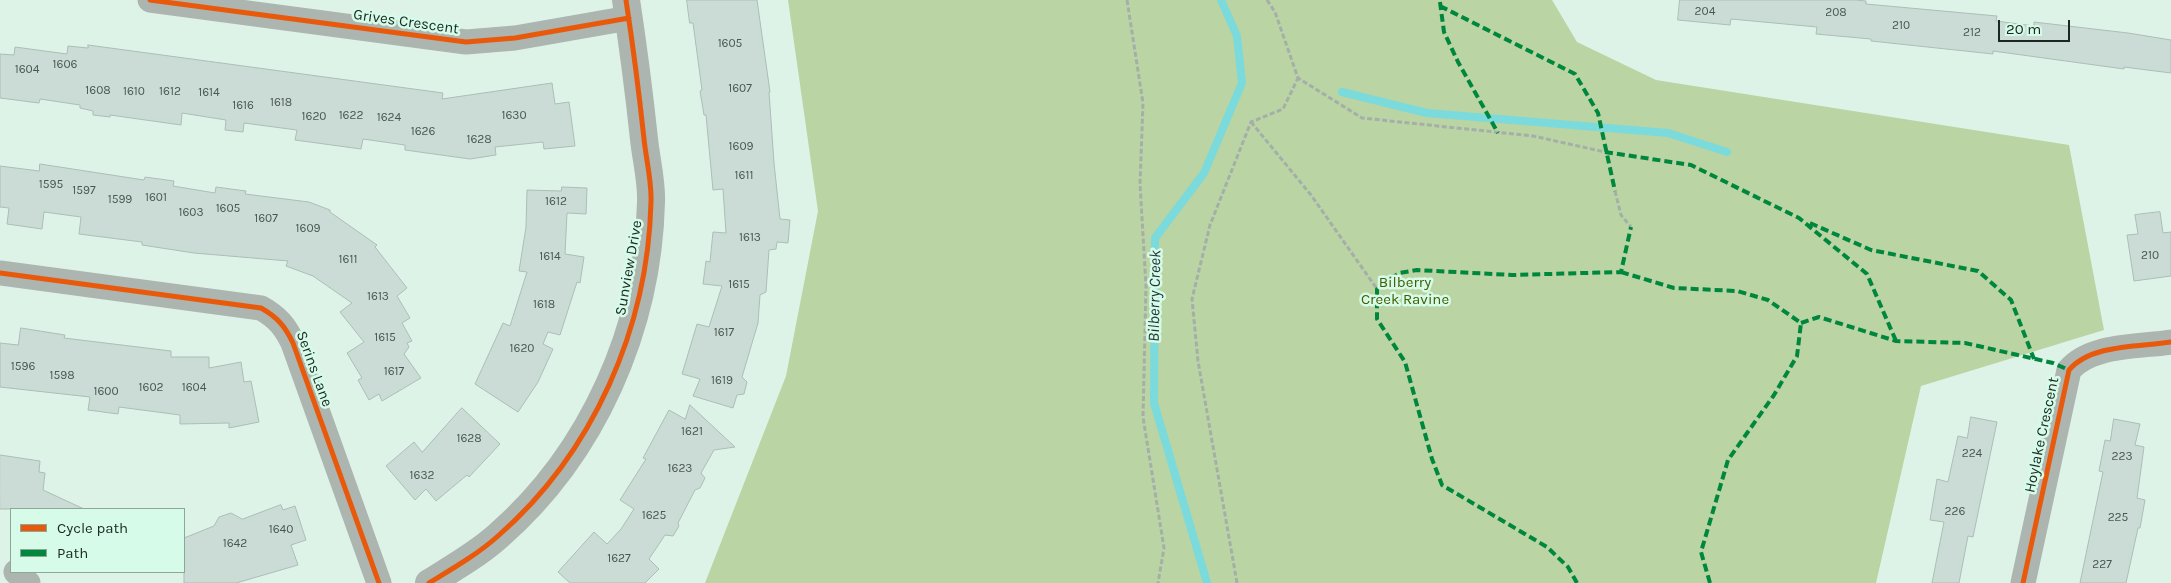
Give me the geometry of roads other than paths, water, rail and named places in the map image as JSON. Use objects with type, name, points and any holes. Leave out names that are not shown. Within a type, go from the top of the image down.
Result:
[{"type":"street","name":"Grives Crescent","points":[[150,0],[466,42],[515,38],[627,9]]},
{"type":"street","name":"Sunview Drive","points":[[429,583],[497,538],[536,497],[588,427],[624,351],[639,299],[647,248],[651,201],[627,9]]},
{"type":"street","name":"Serins Lane","points":[[0,273],[261,308],[275,316],[286,328],[293,342],[379,583]]},
{"type":"street","name":"Hoylake Crescent","points":[[2023,583],[2069,370],[2078,360],[2091,355],[2171,342]]},
{"type":"street","points":[[17,573],[28,583]]},
{"type":"waterway","name":"Bilberry Creek","points":[[1207,583],[1154,403],[1155,238],[1204,173],[1242,83],[1237,36],[1221,0]]},
{"type":"waterway","points":[[1342,92],[1427,113],[1668,133],[1727,152]]},
{"type":"park label","name":"Bilberry Creek Ravine","points":[[1405,292]]}]
